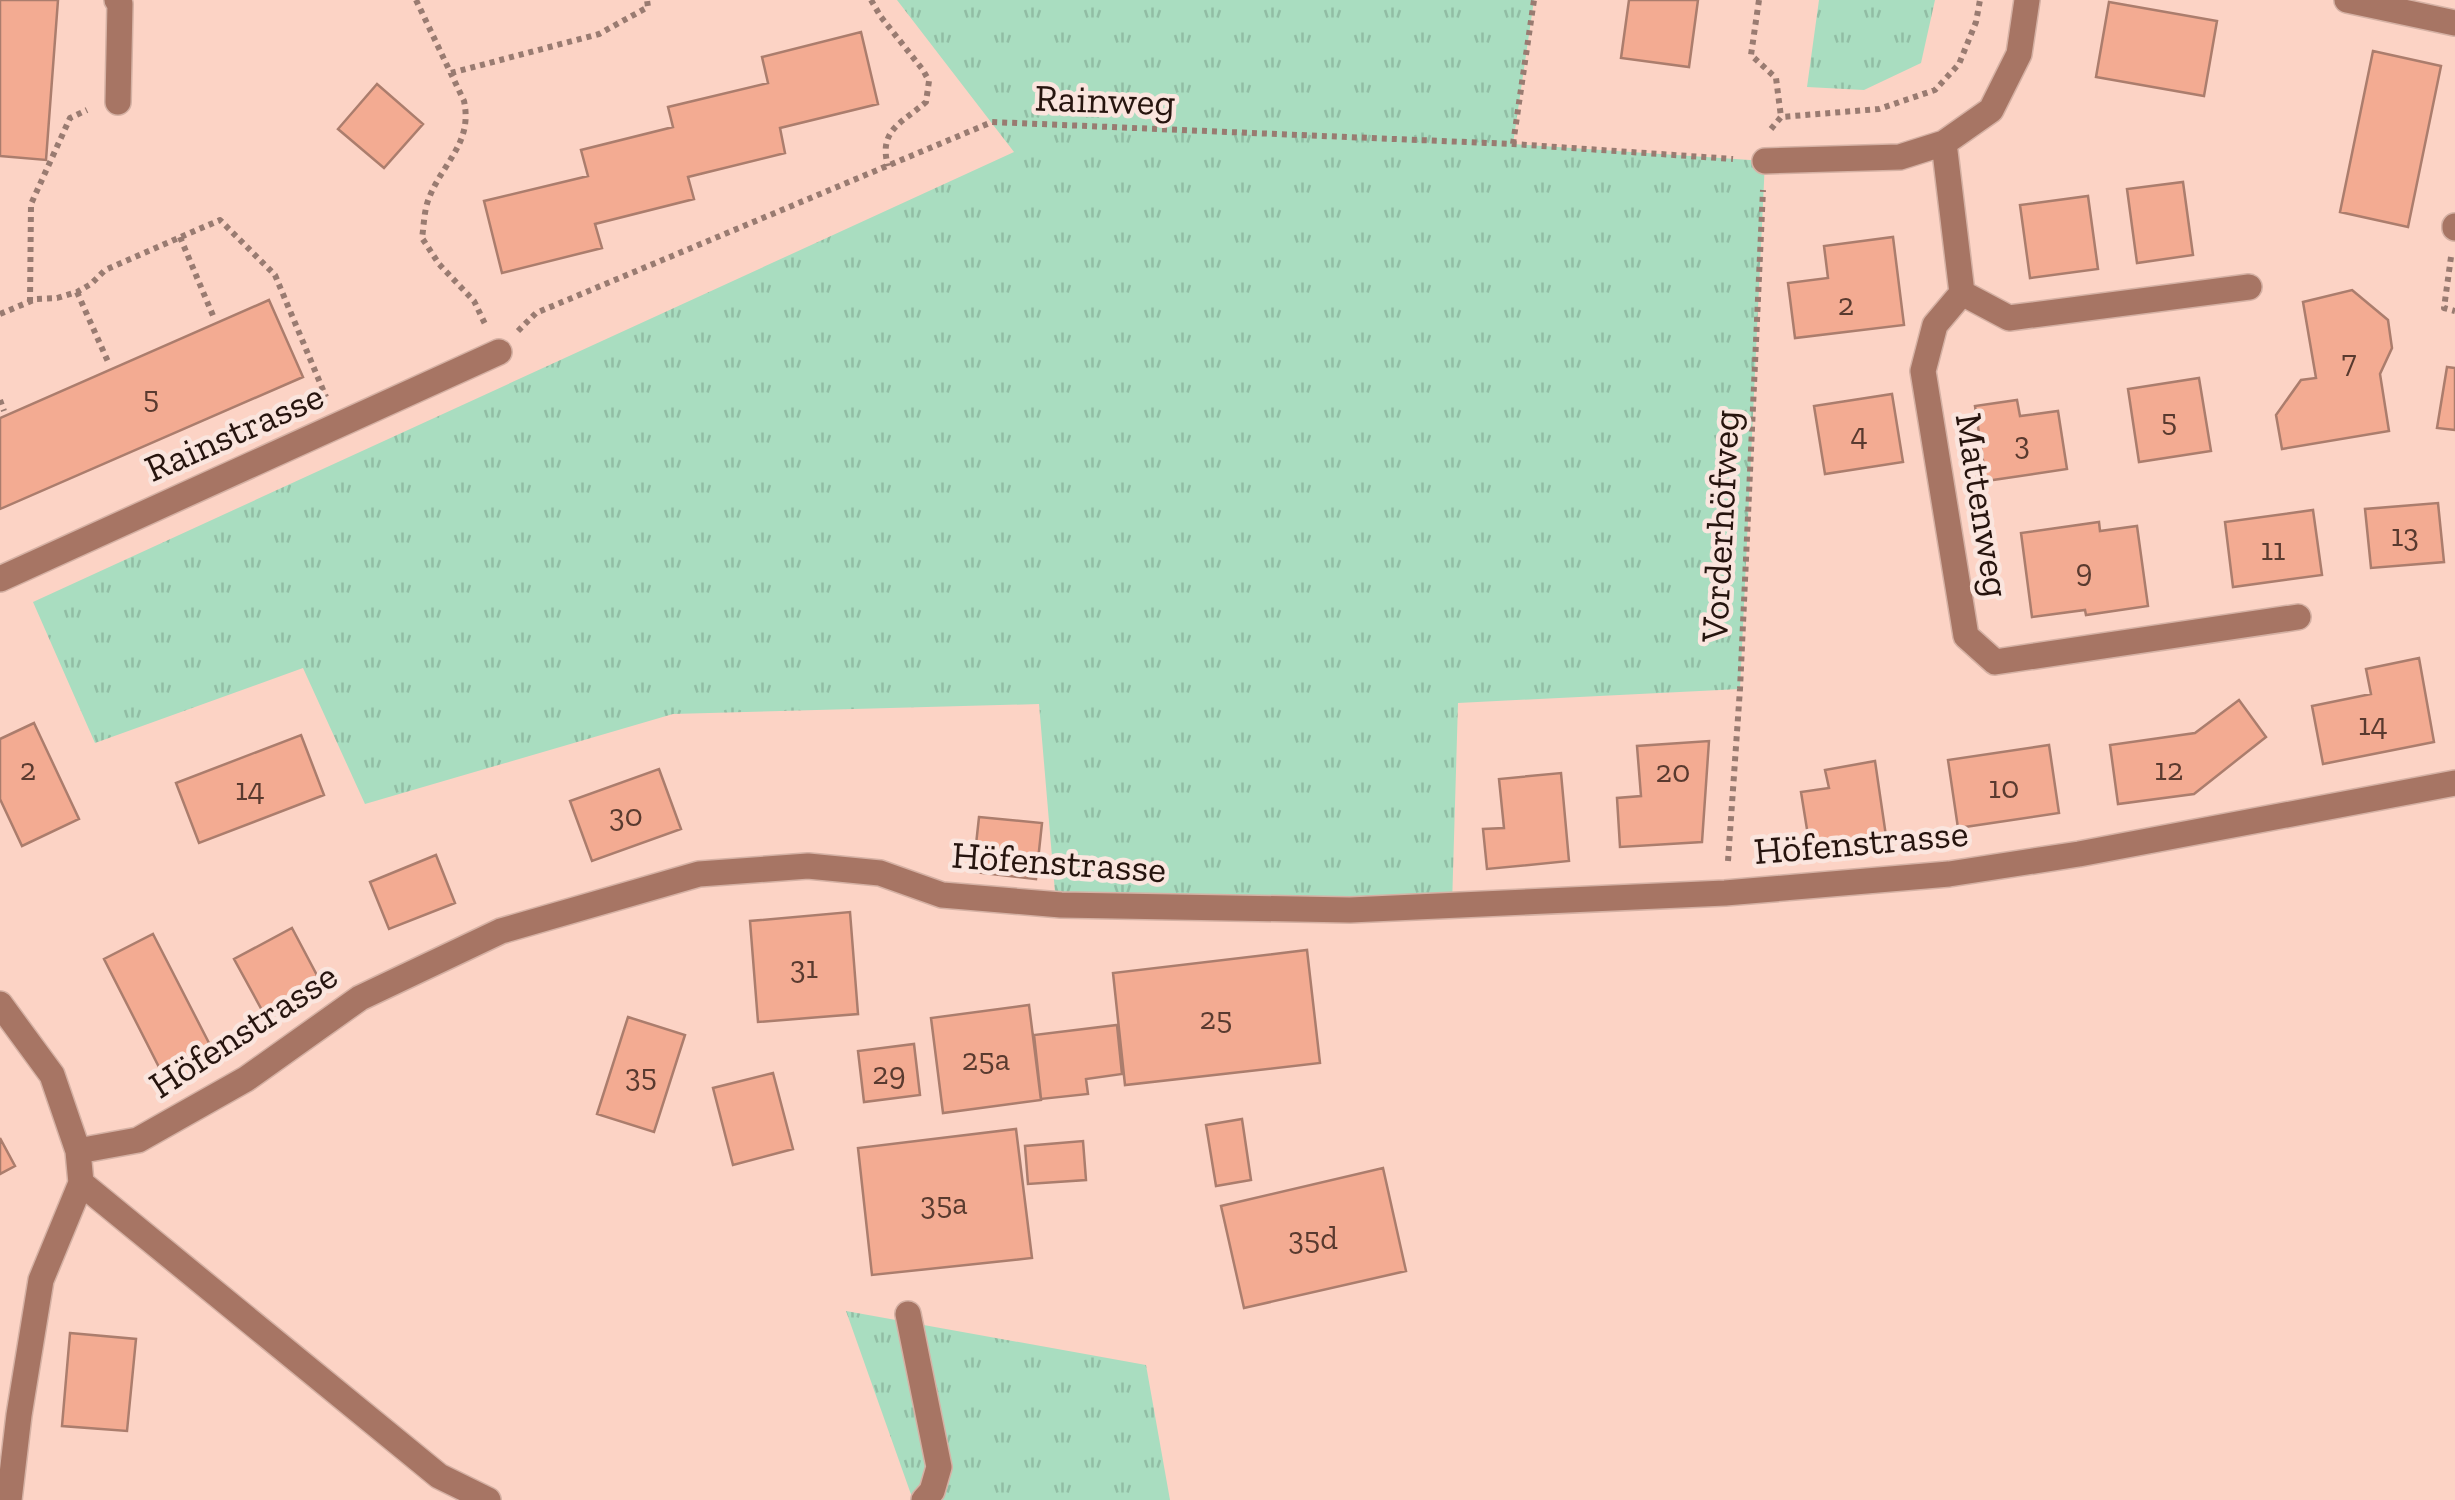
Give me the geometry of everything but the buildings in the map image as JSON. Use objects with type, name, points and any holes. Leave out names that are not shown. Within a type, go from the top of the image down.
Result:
[{"type":"street","points":[[117,0],[118,102]]},
{"type":"street","points":[[1764,161],[1900,158],[1944,143],[1991,110],[2019,54],[2027,0]]},
{"type":"street","points":[[2346,0],[2455,23]]},
{"type":"street","points":[[1944,143],[1962,293],[2010,318],[2249,287]]},
{"type":"street","name":"Mattenweg","points":[[1962,293],[1935,325],[1923,371],[1966,636],[1995,662],[2298,616]]},
{"type":"street","name":"Rainstrasse","points":[[0,580],[499,352]]},
{"type":"street","name":"Höfenstrasse","points":[[78,1151],[138,1140],[246,1079],[360,998],[501,931],[699,874],[808,866],[880,873],[942,895],[1061,906],[1350,910],[1725,892],[1968,871],[2079,854],[2455,783]]},
{"type":"street","points":[[0,1004],[52,1076],[78,1151],[81,1183],[41,1280],[9,1500]]},
{"type":"street","points":[[81,1183],[439,1476],[488,1500]]},
{"type":"street","points":[[908,1314],[939,1467],[932,1490],[924,1500]]},
{"type":"path","points":[[416,0],[468,117],[458,150],[428,201],[422,238],[439,264],[474,301],[499,352]]},
{"type":"path","points":[[452,74],[598,34],[648,7],[647,0]]},
{"type":"path","points":[[871,0],[929,82],[926,102],[886,138],[888,166]]},
{"type":"path","points":[[1513,144],[1534,0]]},
{"type":"path","points":[[1759,0],[1751,54],[1776,78],[1782,117],[1879,109],[1935,90],[1959,64],[1976,22],[1980,0]]},
{"type":"path","name":"Vorderhöfweg","points":[[1725,892],[1740,688],[1764,161],[1768,131],[1782,117]]},
{"type":"path","points":[[30,302],[31,204],[70,118]]},
{"type":"path","name":"Rainweg","points":[[499,352],[536,312],[992,122],[1513,144],[1764,161]]},
{"type":"path","points":[[0,314],[30,302],[77,292],[105,270],[220,220],[275,275],[338,426]]},
{"type":"path","points":[[2455,227],[2444,308],[2455,311]]},
{"type":"path","points":[[180,237],[214,318]]},
{"type":"path","points":[[77,292],[109,364]]},
{"type":"path","points":[[0,400],[4,411]]},
{"type":"green space","points":[[897,0],[1534,0],[1513,144],[1765,161],[1740,689],[1458,703],[1452,906],[1350,910],[1055,892],[1039,704],[673,714],[365,804],[303,668],[95,743],[33,602],[1014,152]]},
{"type":"green space","points":[[1819,0],[1935,0],[1921,63],[1864,90],[1807,87]]},
{"type":"green space","points":[[846,1311],[1146,1365],[1170,1500],[913,1500]]}]
